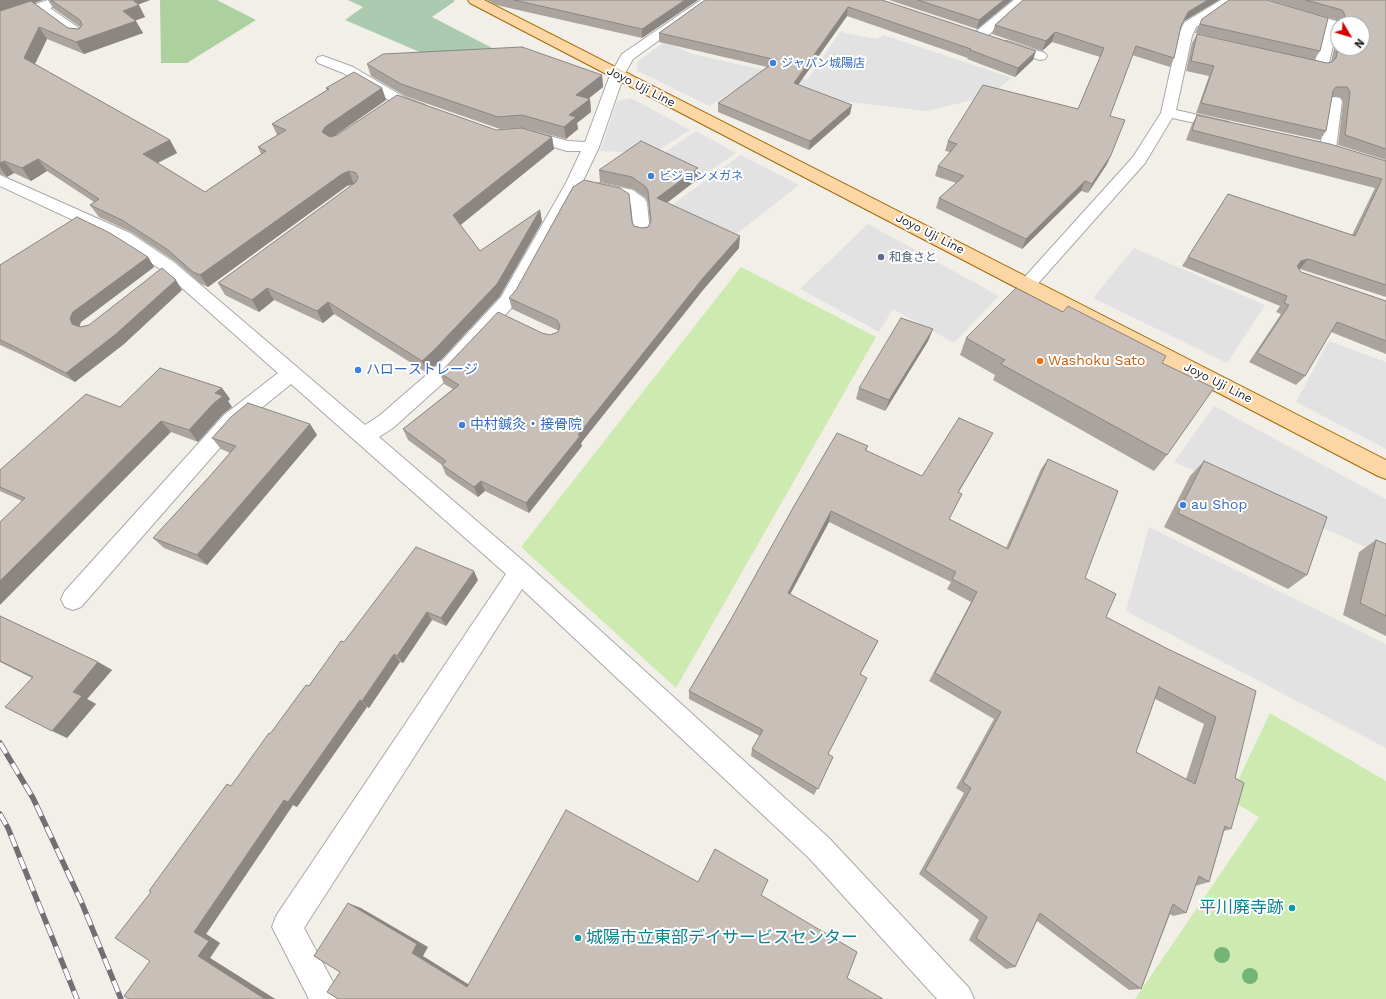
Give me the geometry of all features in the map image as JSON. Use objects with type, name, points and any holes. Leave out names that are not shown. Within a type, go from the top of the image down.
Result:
[{"type":"main road","name":"Joyo Uji Line","points":[[474,0],[617,75],[1028,284],[1386,470]]},
{"type":"street","points":[[0,20],[61,0]]},
{"type":"street","points":[[364,436],[386,422],[505,315],[508,301],[574,183],[591,148],[617,75],[628,57],[709,0]]},
{"type":"street","points":[[979,36],[1022,0]]},
{"type":"street","points":[[1028,284],[1139,160],[1168,113],[1186,36],[1190,25],[1230,0]]},
{"type":"street","points":[[1250,0],[1331,24],[1321,67],[1283,58]]},
{"type":"street","points":[[41,7],[81,36]]},
{"type":"street","points":[[964,31],[1040,56]]},
{"type":"street","points":[[1186,36],[1200,40]]},
{"type":"street","points":[[323,60],[348,70],[399,100],[434,113]]},
{"type":"street","points":[[386,109],[399,100]]},
{"type":"street","points":[[1328,148],[1334,101]]},
{"type":"street","points":[[1168,113],[1237,128]]},
{"type":"street","points":[[511,135],[524,134],[567,146],[591,148]]},
{"type":"street","points":[[1313,145],[1343,153]]},
{"type":"street","points":[[0,180],[124,237],[163,272],[213,294],[291,373],[520,572],[819,848],[958,999]]},
{"type":"street","points":[[574,183],[627,194],[639,203],[642,232]]},
{"type":"street","points":[[73,599],[231,422],[291,373]]},
{"type":"street","points":[[326,999],[287,927],[520,572]]},
{"type":"green space","points":[[160,0],[217,0],[256,20],[187,63],[161,63]]},
{"type":"green space","points":[[348,0],[453,0],[455,1],[432,17],[500,52],[429,56],[345,20],[363,7]]},
{"type":"green space","points":[[741,267],[876,337],[676,688],[521,547]]},
{"type":"green space","name":"平川廃寺跡","points":[[1270,713],[1386,781],[1386,999],[1135,999],[1259,817],[1229,799]]},
{"type":"shaded area","points":[[840,32],[876,39],[884,35],[1012,78],[989,96],[927,111],[736,89],[709,106],[638,71],[637,62],[664,42],[693,54],[807,80]]},
{"type":"shaded area","points":[[631,98],[690,130],[654,153],[600,151],[617,101]]},
{"type":"shaded area","points":[[696,131],[736,153],[701,177],[658,157]]},
{"type":"shaded area","points":[[741,155],[799,185],[730,239],[665,210]]},
{"type":"shaded area","name":"和食さと","points":[[868,224],[999,296],[954,343],[893,309],[879,332],[800,289]]},
{"type":"shaded area","points":[[1134,248],[1265,305],[1227,363],[1093,298]]},
{"type":"shaded area","points":[[1329,341],[1386,362],[1386,449],[1296,402]]},
{"type":"shaded area","points":[[1214,406],[1386,499],[1386,556],[1174,462]]},
{"type":"shaded area","points":[[1149,527],[1386,644],[1386,748],[1126,611]]},
{"type":"building","points":[[51,0],[133,0],[139,5],[123,11],[136,21],[76,42],[39,27],[24,58],[170,140],[143,154],[205,192],[266,151],[258,147],[286,130],[272,124],[329,89],[326,88],[354,72],[382,88],[325,127],[322,132],[330,137],[337,135],[397,95],[496,130],[522,128],[552,137],[453,215],[480,251],[540,210],[497,284],[422,361],[328,302],[317,311],[267,288],[252,300],[218,283],[356,182],[358,177],[356,173],[349,171],[342,174],[200,275],[193,272],[168,250],[122,220],[90,205],[99,199],[38,159],[22,168],[4,161],[0,163],[0,11],[31,1],[68,28],[79,29],[82,25],[80,20]]},
{"type":"building","points":[[514,0],[685,0],[642,29]]},
{"type":"building","points":[[705,0],[882,0],[1036,51],[1018,68],[970,50],[971,49],[848,7],[794,83],[852,105],[810,141],[718,103],[777,60],[659,33]]},
{"type":"building","points":[[918,0],[1004,0],[979,20]]},
{"type":"building","points":[[1023,0],[1208,0],[1188,12],[1181,26],[1174,58],[1136,46],[1110,116],[1125,120],[1111,155],[1092,184],[1085,181],[1026,239],[939,198],[964,176],[938,166],[957,144],[948,141],[983,85],[1078,109],[1104,48],[1055,32],[1046,41],[995,25]]},
{"type":"building","points":[[1229,0],[1267,0],[1328,18],[1320,51],[1200,24],[1202,19]]},
{"type":"building","points":[[1306,0],[1386,0],[1386,149],[1345,135],[1350,92],[1347,87],[1336,87],[1333,91],[1326,131],[1201,103],[1214,66],[1191,61],[1197,34],[1327,63],[1332,62],[1336,56],[1370,56],[1370,16],[1345,16],[1342,10]]},
{"type":"building","points":[[522,47],[602,75],[576,95],[590,99],[569,115],[576,117],[564,127],[522,115],[498,117],[401,84],[367,64],[383,54]]},
{"type":"building","points":[[1197,115],[1330,144],[1386,161],[1386,285],[1308,259],[1301,261],[1297,266],[1301,272],[1386,301],[1386,341],[1337,322],[1305,376],[1257,353],[1289,305],[1284,303],[1287,296],[1188,257],[1228,194],[1355,236],[1382,179],[1192,130]]},
{"type":"building","points":[[641,141],[698,168],[657,198],[740,236],[703,278],[526,503],[481,481],[474,487],[442,465],[446,461],[403,429],[459,385],[440,373],[498,312],[542,333],[550,335],[558,332],[560,326],[557,320],[509,298],[516,290],[573,187],[584,180],[620,188],[629,194],[632,222],[634,226],[642,228],[648,227],[651,221],[648,191],[646,187],[632,177],[599,170]]},
{"type":"building","points":[[77,217],[110,233],[148,257],[73,312],[70,318],[72,324],[80,327],[89,325],[162,268],[176,280],[116,334],[66,373],[0,340],[0,265]]},
{"type":"building","points":[[1016,288],[1063,312],[1068,306],[1166,356],[1162,363],[1214,388],[1167,455],[1001,364],[1005,360],[966,338]]},
{"type":"building","points":[[901,318],[933,329],[889,400],[859,388]]},
{"type":"building","points":[[160,368],[222,388],[215,393],[223,396],[214,403],[189,430],[161,421],[0,581],[0,522],[25,498],[0,487],[0,470],[86,394],[120,407]]},
{"type":"building","points":[[248,403],[310,424],[197,555],[153,538],[236,446],[212,438],[231,417]]},
{"type":"building","points":[[959,418],[993,433],[958,492],[962,494],[949,519],[1008,549],[1048,459],[1118,491],[1085,578],[1116,594],[1106,617],[1168,649],[1256,691],[1235,778],[1244,783],[1231,829],[1225,826],[1209,882],[1199,876],[1186,913],[1173,904],[1141,989],[1040,913],[1015,967],[976,938],[987,917],[925,870],[971,788],[963,782],[1001,712],[935,673],[977,592],[952,579],[956,572],[831,511],[788,593],[878,641],[860,674],[867,678],[828,754],[833,757],[818,789],[752,749],[763,730],[689,691],[837,433],[868,446],[865,450],[922,476]],"holes":[[[1159,687],[1216,717],[1195,784],[1136,752]]]},
{"type":"building","points":[[1204,461],[1327,517],[1307,575],[1178,513]]},
{"type":"building","points":[[1376,540],[1386,544],[1386,616],[1360,603]]},
{"type":"building","points":[[416,547],[474,571],[441,618],[427,612],[397,656],[394,654],[362,701],[360,700],[288,802],[284,800],[194,932],[209,941],[198,956],[265,999],[129,999],[124,996],[150,961],[115,938],[151,892],[149,891],[227,784],[231,786],[306,685],[309,686],[341,641],[344,642]]},
{"type":"building","points":[[0,616],[98,662],[73,692],[82,696],[52,731],[5,707],[33,677],[0,661]]},
{"type":"building","points":[[566,810],[698,882],[715,849],[768,880],[761,895],[857,952],[847,978],[883,999],[338,999],[327,992],[340,972],[314,956],[348,903],[417,944],[412,953],[467,987]]},
{"type":"railway","points":[[0,743],[33,798],[81,901],[121,999]]},
{"type":"railway","points":[[0,814],[8,828],[77,999]]},
{"type":"place","name":"ジャパン城陽店","points":[[773,63]]},
{"type":"place","name":"ビジョンメガネ","points":[[651,176]]},
{"type":"place","name":"和食さと","points":[[881,257]]},
{"type":"place","name":"Washoku Sato","points":[[1040,361]]},
{"type":"place","name":"ハローストレージ","points":[[358,370]]},
{"type":"place","name":"中村鍼灸・接骨院","points":[[462,425]]},
{"type":"place","name":"au Shop","points":[[1183,505]]},
{"type":"place","name":"平川廃寺跡","points":[[1292,908]]},
{"type":"place","name":"城陽市立東部デイサービスセンター","points":[[578,938]]}]
